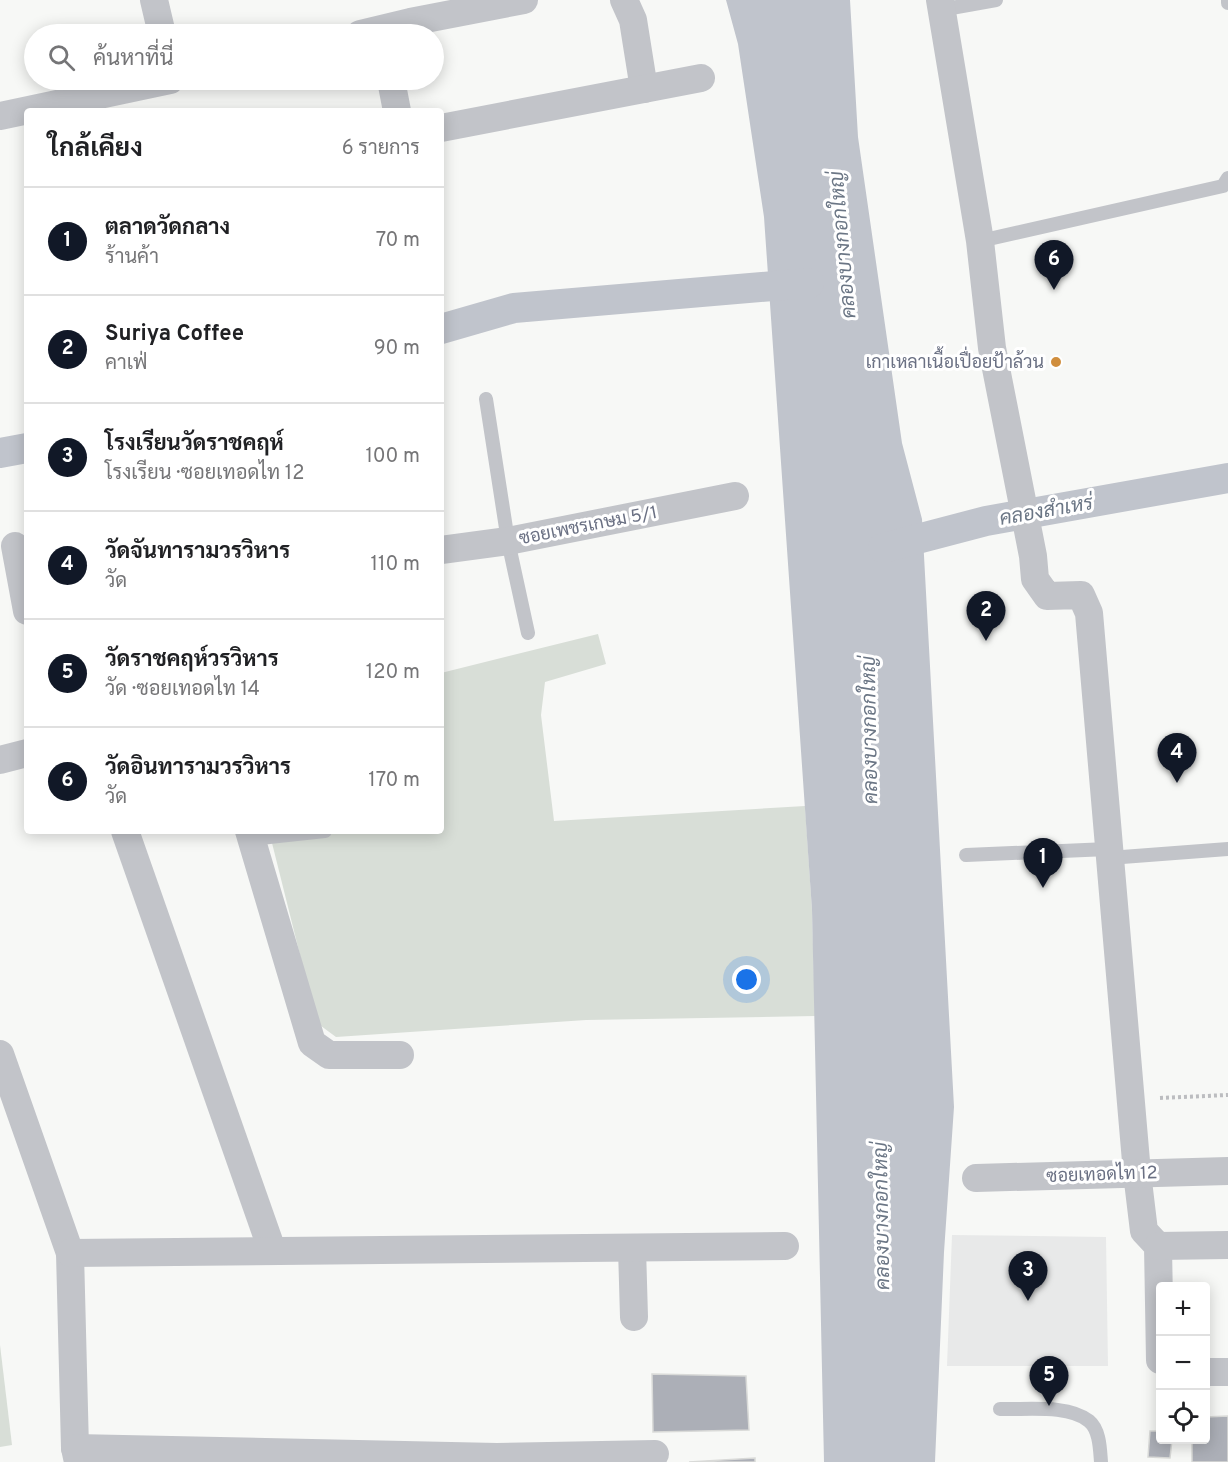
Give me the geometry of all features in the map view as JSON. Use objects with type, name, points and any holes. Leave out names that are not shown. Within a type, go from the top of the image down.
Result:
[{"type":"street","points":[[154,0],[160,24]]},
{"type":"street","points":[[394,24],[431,8],[524,0]]},
{"type":"street","points":[[624,0],[633,20],[644,89]]},
{"type":"street","points":[[940,5],[980,241],[992,348],[1017,487],[1033,556],[1035,579],[1047,596],[1081,594],[1089,613],[1137,1173],[1151,1238],[1159,1336]]},
{"type":"street","points":[[444,127],[701,78]]},
{"type":"street","points":[[66,108],[141,99],[155,90]]},
{"type":"street","points":[[393,90],[396,108]]},
{"type":"street","points":[[0,116],[24,113]]},
{"type":"street","name":"ซอยเพชรเกษม 5/1","points":[[444,550],[508,541],[735,496]]},
{"type":"street","points":[[15,546],[24,595]]},
{"type":"street","points":[[0,760],[24,754]]},
{"type":"street","points":[[126,834],[272,1250]]},
{"type":"street","points":[[250,835],[312,1043],[329,1054],[400,1055]]},
{"type":"street","points":[[0,1054],[70,1253],[76,1455],[497,1458],[655,1454]]},
{"type":"street","name":"ซอยเทอดไท 12","points":[[976,1178],[1228,1172]]},
{"type":"street","points":[[1151,1238],[1228,1245]]},
{"type":"street","points":[[70,1253],[785,1246]]},
{"type":"street","points":[[632,1248],[634,1317]]},
{"type":"street","points":[[1210,1372],[1228,1372]]},
{"type":"lane","points":[[940,5],[996,0]]},
{"type":"lane","points":[[980,241],[1223,186],[1228,178]]},
{"type":"lane","points":[[486,399],[508,541],[528,633]]},
{"type":"lane","points":[[250,835],[269,834]]},
{"type":"lane","points":[[966,855],[1228,849]]},
{"type":"lane","points":[[1000,1409],[1070,1412],[1091,1422],[1098,1438],[1101,1462]]},
{"type":"path","points":[[1130,1099],[1228,1095]]},
{"type":"shaded area","points":[[598,634],[606,664],[545,682],[541,715],[554,821],[805,806],[812,910],[815,1016],[586,1020],[336,1037],[317,1023],[270,834],[444,834],[444,672]]},
{"type":"shaded area","points":[[952,1235],[1106,1237],[1108,1366],[947,1366]]},
{"type":"shaded area","points":[[0,1345],[12,1445],[0,1447]]},
{"type":"water","name":"คลองบางกอกใหญ่","points":[[726,0],[850,0],[858,137],[902,443],[922,519],[954,1107],[944,1252],[935,1462],[824,1462],[812,910],[764,217],[738,44]]},
{"type":"building","points":[[652,1374],[746,1376],[749,1430],[653,1432]]},
{"type":"building","points":[[1228,1416],[1228,1462],[1192,1462],[1192,1444],[1210,1444],[1210,1417]]},
{"type":"building","points":[[1150,1431],[1156,1431],[1156,1444],[1172,1444],[1170,1458],[1148,1457]]},
{"type":"building","points":[[755,1458],[755,1462],[689,1462]]},
{"type":"waterway","points":[[444,328],[514,308],[809,283]]},
{"type":"waterway","points":[[0,453],[24,449]]},
{"type":"waterway","name":"คลองสำเหร่","points":[[883,548],[986,521],[1228,478]]},
{"type":"place","name":"วัดอินทารามวรวิหาร","points":[[1054,290]]},
{"type":"place","name":"เกาเหลาเนื้อเปื่อยป้าล้วน","points":[[1056,362]]},
{"type":"place","name":"Suriya Coffee","points":[[986,641]]},
{"type":"place","name":"วัดจันทารามวรวิหาร","points":[[1177,783]]},
{"type":"place","name":"ตลาดวัดกลาง","points":[[1043,888]]},
{"type":"place","name":"โรงเรียนวัดราชคฤห์","points":[[1028,1301]]},
{"type":"place","name":"วัดราชคฤห์วรวิหาร","points":[[1049,1406]]}]
